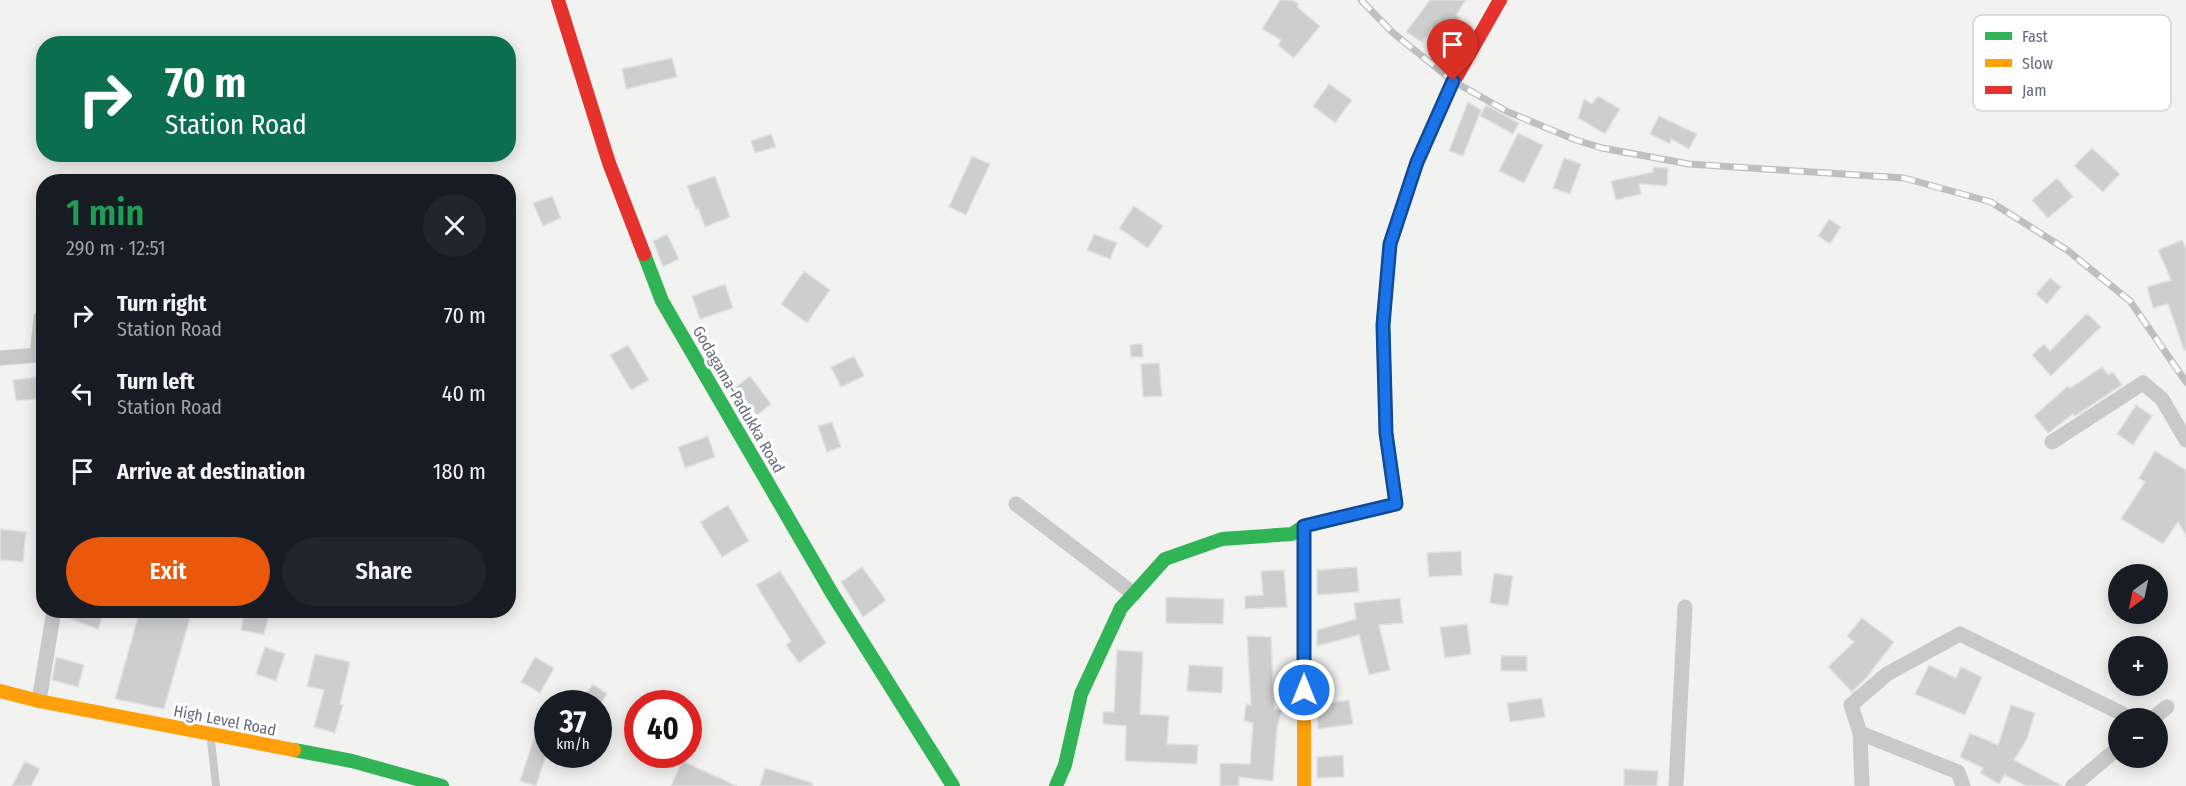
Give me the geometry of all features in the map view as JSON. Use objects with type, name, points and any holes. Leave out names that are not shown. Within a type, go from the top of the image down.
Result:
[{"type":"main road","name":"Godagama-Padukka Road","points":[[558,0],[609,163],[662,301],[833,595],[953,786]]},
{"type":"main road","points":[[1056,786],[1065,765],[1081,694],[1121,608],[1165,559],[1222,539],[1292,534],[1304,526],[1396,504],[1386,433],[1383,325],[1390,244],[1417,162],[1453,81],[1500,0]]},
{"type":"main road","points":[[1304,526],[1304,786]]},
{"type":"main road","name":"High Level Road","points":[[0,691],[39,701],[352,761],[442,786]]},
{"type":"street","points":[[0,358],[36,355]]},
{"type":"street","points":[[2052,442],[2143,383],[2162,399],[2186,440]]},
{"type":"street","points":[[1016,504],[1134,594]]},
{"type":"street","points":[[1676,786],[1685,607]]},
{"type":"street","points":[[39,701],[53,618]]},
{"type":"street","points":[[1862,786],[1860,733],[1851,705],[1887,674],[1960,634],[2111,708]]},
{"type":"street","points":[[1860,733],[1958,772],[1964,786]]},
{"type":"street","points":[[2073,786],[2108,756]]},
{"type":"lane","points":[[211,734],[216,786]]},
{"type":"building","points":[[1280,0],[1292,0],[1299,4],[1297,7],[1320,26],[1294,58],[1278,45],[1281,40],[1262,29]]},
{"type":"building","points":[[1430,0],[1466,0],[1456,15],[1460,18],[1447,37],[1432,27],[1422,42],[1406,32]]},
{"type":"building","points":[[672,58],[677,77],[626,89],[622,69]]},
{"type":"building","points":[[1329,84],[1352,100],[1335,123],[1313,106]]},
{"type":"building","points":[[1598,96],[1620,109],[1605,134],[1578,118],[1584,99],[1592,104]]},
{"type":"building","points":[[1468,102],[1481,110],[1463,156],[1449,151]]},
{"type":"building","points":[[1486,105],[1519,123],[1513,134],[1480,116]]},
{"type":"building","points":[[1659,116],[1697,134],[1689,149],[1671,139],[1670,144],[1650,134]]},
{"type":"building","points":[[1518,133],[1543,145],[1524,183],[1499,171]]},
{"type":"building","points":[[771,134],[776,147],[755,153],[751,141]]},
{"type":"building","points":[[2092,148],[2120,174],[2103,192],[2074,166]]},
{"type":"building","points":[[972,156],[990,164],[966,215],[949,207]]},
{"type":"building","points":[[1564,158],[1581,164],[1570,194],[1553,188]]},
{"type":"building","points":[[1653,167],[1668,168],[1667,186],[1639,184],[1641,194],[1616,200],[1611,181],[1653,172]]},
{"type":"building","points":[[715,176],[730,217],[705,227],[687,186]]},
{"type":"building","points":[[2057,178],[2073,197],[2048,218],[2032,200]]},
{"type":"building","points":[[552,196],[561,218],[543,226],[533,203]]},
{"type":"building","points":[[1134,206],[1163,226],[1148,248],[1119,228]]},
{"type":"building","points":[[1829,219],[1841,227],[1830,244],[1818,236]]},
{"type":"building","points":[[667,234],[679,259],[663,267],[653,241]]},
{"type":"building","points":[[1094,234],[1117,243],[1110,259],[1087,250]]},
{"type":"building","points":[[2182,240],[2186,248],[2186,350],[2184,350],[2168,304],[2153,308],[2147,287],[2171,280],[2158,250]]},
{"type":"building","points":[[804,271],[830,290],[807,323],[781,304]]},
{"type":"building","points":[[2050,278],[2061,287],[2047,304],[2036,294]]},
{"type":"building","points":[[725,284],[733,308],[700,319],[692,296]]},
{"type":"building","points":[[2087,313],[2101,327],[2051,376],[2032,355],[2044,344],[2050,351]]},
{"type":"building","points":[[1142,344],[1143,357],[1131,357],[1130,345]]},
{"type":"building","points":[[628,345],[649,380],[631,390],[610,355]]},
{"type":"building","points":[[854,356],[864,376],[841,387],[831,367]]},
{"type":"building","points":[[1159,363],[1162,396],[1143,397],[1141,364]]},
{"type":"building","points":[[2102,367],[2108,375],[2113,372],[2122,385],[2075,416],[2073,414],[2048,433],[2034,416],[2068,386],[2070,388]]},
{"type":"building","points":[[750,376],[771,404],[757,415],[736,387]]},
{"type":"building","points":[[36,377],[36,399],[16,401],[13,380]]},
{"type":"building","points":[[2136,405],[2152,416],[2133,445],[2117,434]]},
{"type":"building","points":[[832,422],[841,447],[827,452],[818,426]]},
{"type":"building","points":[[708,436],[715,457],[685,468],[678,447]]},
{"type":"building","points":[[2155,451],[2186,470],[2186,536],[2178,522],[2163,544],[2121,519],[2145,482],[2139,478]]},
{"type":"building","points":[[728,505],[749,541],[722,557],[700,522]]},
{"type":"building","points":[[0,529],[26,532],[23,562],[0,560]]},
{"type":"building","points":[[1461,551],[1462,575],[1429,577],[1427,553]]},
{"type":"building","points":[[862,567],[886,600],[863,617],[841,582]]},
{"type":"building","points":[[1357,567],[1359,592],[1317,595],[1317,570]]},
{"type":"building","points":[[1284,570],[1287,607],[1245,609],[1245,596],[1263,595],[1261,571]]},
{"type":"building","points":[[780,571],[826,643],[799,663],[786,645],[791,641],[756,585]]},
{"type":"building","points":[[1494,573],[1513,576],[1508,606],[1490,603]]},
{"type":"building","points":[[1166,597],[1224,599],[1223,624],[1166,623]]},
{"type":"building","points":[[1400,598],[1403,623],[1379,625],[1390,670],[1369,675],[1359,635],[1317,646],[1317,630],[1356,619],[1354,603]]},
{"type":"building","points":[[68,618],[102,618],[98,629]]},
{"type":"building","points":[[138,618],[190,618],[164,709],[115,699]]},
{"type":"building","points":[[243,618],[268,618],[264,635],[241,630]]},
{"type":"building","points":[[1862,618],[1894,642],[1867,677],[1852,692],[1828,667],[1854,642],[1847,636]]},
{"type":"building","points":[[1467,624],[1471,654],[1445,658],[1440,627]]},
{"type":"building","points":[[1247,636],[1271,637],[1274,709],[1282,710],[1277,727],[1273,781],[1239,777],[1239,786],[1220,786],[1220,763],[1250,764],[1253,723],[1244,721],[1246,704],[1251,705]]},
{"type":"building","points":[[265,647],[285,654],[276,681],[256,674]]},
{"type":"building","points":[[1117,650],[1143,652],[1140,714],[1169,716],[1167,744],[1198,745],[1197,764],[1125,761],[1126,726],[1103,724],[1103,712],[1114,712]]},
{"type":"building","points":[[315,654],[350,662],[340,704],[343,705],[335,733],[314,727],[324,690],[307,686]]},
{"type":"building","points":[[1501,656],[1527,656],[1527,671],[1501,671]]},
{"type":"building","points":[[56,657],[84,665],[78,687],[52,680]]},
{"type":"building","points":[[535,657],[554,668],[542,690],[535,690],[521,682]]},
{"type":"building","points":[[1189,665],[1223,667],[1222,693],[1187,691]]},
{"type":"building","points":[[1929,665],[1956,678],[1961,667],[1982,677],[1965,715],[1915,694]]},
{"type":"building","points":[[593,684],[601,690],[589,690]]},
{"type":"building","points":[[1542,698],[1545,717],[1510,722],[1507,703]]},
{"type":"building","points":[[1349,700],[1353,724],[1318,729],[1317,705]]},
{"type":"building","points":[[2011,705],[2035,713],[2027,739],[2014,760],[2063,786],[2026,786],[2005,775],[1999,784],[1980,773],[1983,768],[1960,757],[1970,733],[1998,745]]},
{"type":"building","points":[[534,738],[534,768],[542,768],[536,786],[520,781]]},
{"type":"building","points":[[1343,755],[1344,777],[1317,778],[1317,757]]},
{"type":"building","points":[[25,761],[40,769],[31,786],[12,786]]},
{"type":"building","points":[[679,768],[697,768],[737,786],[671,786]]},
{"type":"building","points":[[765,768],[813,783],[813,786],[760,786]]},
{"type":"building","points":[[1624,769],[1658,771],[1657,786],[1624,786]]},
{"type":"railway","points":[[1361,0],[1392,32],[1453,81],[1506,111],[1576,140],[1602,148],[1689,164],[1904,178],[1991,202],[2067,250],[2130,301],[2186,382]]},
{"type":"traffic: fast","points":[[1313,524],[1396,504],[1386,433],[1383,325],[1390,244],[1417,163],[1450,88]]},
{"type":"traffic: fast","points":[[644,254],[662,301],[833,595],[953,786]]},
{"type":"traffic: fast","points":[[1056,786],[1065,765],[1081,694],[1121,608],[1165,559],[1222,539],[1292,534],[1304,526]]},
{"type":"traffic: fast","points":[[294,750],[352,761],[442,786]]},
{"type":"traffic: slow","points":[[1304,786],[1304,526],[1313,524]]},
{"type":"traffic: slow","points":[[0,691],[39,701],[294,750]]},
{"type":"traffic: jam","points":[[558,0],[609,163],[644,254]]},
{"type":"traffic: jam","points":[[1450,88],[1500,0]]},
{"type":"route","points":[[1304,690],[1304,526],[1396,504],[1386,433],[1383,325],[1390,244],[1417,162],[1453,81]]}]
